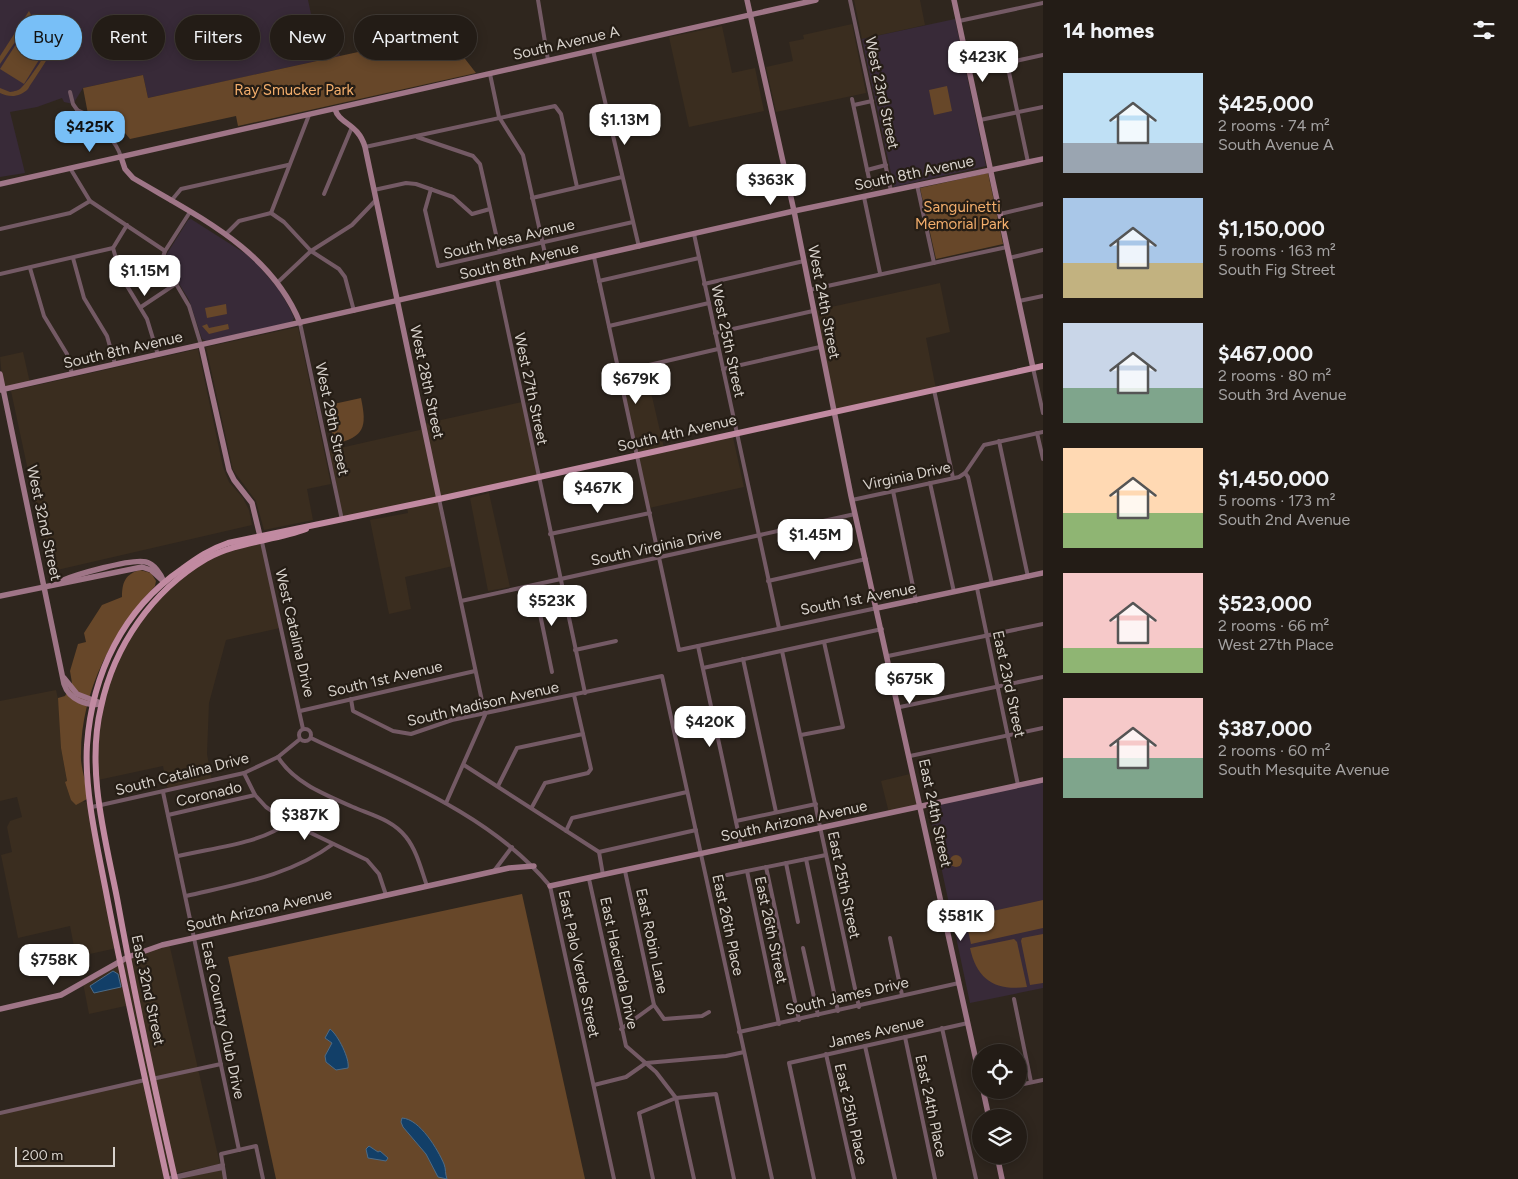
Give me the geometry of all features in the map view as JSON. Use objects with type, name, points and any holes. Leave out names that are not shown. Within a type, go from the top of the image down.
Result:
[{"type":"main road","name":"South 4th Avenue","points":[[163,581],[208,551],[735,432],[1043,366]]},
{"type":"main road","name":"South 4th Avenue","points":[[169,588],[206,559],[261,539]]},
{"type":"main road","points":[[92,807],[87,755],[93,702],[106,661],[120,634],[138,607],[163,581]]},
{"type":"main road","points":[[100,806],[96,755],[102,704],[113,666],[123,645],[148,609],[169,588]]},
{"type":"main road","name":"East 32nd Street","points":[[100,806],[128,957],[175,1178]]},
{"type":"main road","name":"East 32nd Street","points":[[92,807],[120,962],[167,1179]]},
{"type":"main road","points":[[104,881],[113,877]]},
{"type":"street","points":[[538,0],[548,60]]},
{"type":"street","name":"West 24th Street","points":[[747,0],[794,211],[852,500],[877,608]]},
{"type":"street","name":"South Avenue A","points":[[0,184],[816,0]]},
{"type":"street","name":"West 23rd Street","points":[[850,0],[891,191]]},
{"type":"street","points":[[954,0],[1043,413]]},
{"type":"street","points":[[959,21],[1032,2],[1043,3]]},
{"type":"street","points":[[593,50],[638,247]]},
{"type":"street","points":[[969,71],[1043,55]]},
{"type":"street","points":[[1006,63],[1028,162]]},
{"type":"street","points":[[490,74],[499,117],[523,155],[548,267]]},
{"type":"street","points":[[70,92],[77,110],[90,128],[107,135]]},
{"type":"street","points":[[852,99],[871,188]]},
{"type":"street","points":[[854,105],[872,102]]},
{"type":"street","points":[[365,147],[550,106],[559,109],[577,187]]},
{"type":"street","points":[[980,120],[1043,106]]},
{"type":"street","name":"West 28th Street","points":[[335,109],[337,115],[361,134],[365,147],[485,715]]},
{"type":"street","points":[[77,110],[92,117],[99,123],[116,144],[125,169],[133,178],[226,234],[258,259],[278,282],[290,301],[300,323]]},
{"type":"street","points":[[271,213],[309,114]]},
{"type":"street","points":[[90,128],[87,122],[92,117]]},
{"type":"street","points":[[90,128],[96,128],[99,123]]},
{"type":"street","points":[[324,194],[352,126]]},
{"type":"street","points":[[416,137],[473,156],[480,164],[500,252]]},
{"type":"street","name":"South 8th Avenue","points":[[2,389],[794,211],[1043,159]]},
{"type":"street","points":[[172,201],[182,189],[288,165]]},
{"type":"street","points":[[867,170],[886,166]]},
{"type":"street","points":[[70,168],[90,201],[165,251]]},
{"type":"street","points":[[532,198],[622,177]]},
{"type":"street","points":[[374,190],[406,184],[431,189],[453,197],[469,213],[490,210]]},
{"type":"street","points":[[917,186],[934,262]]},
{"type":"street","name":"South Mesa Avenue","points":[[431,189],[425,210],[438,266],[633,222]]},
{"type":"street","points":[[864,197],[880,274]]},
{"type":"street","points":[[278,282],[311,251],[352,225],[376,200]]},
{"type":"street","points":[[0,229],[70,213],[90,201]]},
{"type":"street","points":[[1000,214],[1043,204]]},
{"type":"street","points":[[190,212],[162,256],[164,264],[189,306],[201,345]]},
{"type":"street","points":[[226,234],[238,220],[271,213],[284,222],[311,251],[338,269],[345,277],[354,311]]},
{"type":"street","points":[[0,274],[113,248],[127,225]]},
{"type":"street","name":"West 25th Street","points":[[694,234],[735,432],[779,628]]},
{"type":"street","points":[[809,290],[1007,246]]},
{"type":"street","points":[[113,248],[121,276],[141,307],[152,331],[158,355]]},
{"type":"street","points":[[1009,258],[1043,250]]},
{"type":"street","points":[[594,257],[659,558]]},
{"type":"street","points":[[73,258],[80,289],[107,336],[115,364]]},
{"type":"street","points":[[599,281],[699,258]]},
{"type":"street","points":[[704,284],[804,262]]},
{"type":"street","points":[[30,268],[44,316],[67,354],[72,374]]},
{"type":"street","name":"West 27th Street","points":[[497,279],[584,693]]},
{"type":"street","points":[[141,307],[177,283]]},
{"type":"street","points":[[1018,302],[1043,296]]},
{"type":"street","points":[[609,326],[708,303]]},
{"type":"street","points":[[715,333],[813,311]]},
{"type":"street","name":"West 29th Street","points":[[300,323],[342,520]]},
{"type":"street","name":"West Catalina Drive","points":[[201,345],[228,470],[252,503],[303,729]]},
{"type":"street","points":[[722,369],[820,347]]},
{"type":"street","points":[[619,372],[718,349]]},
{"type":"street","name":"West 32nd Street","points":[[0,374],[64,678],[78,694],[93,702],[102,704]]},
{"type":"street","points":[[934,389],[953,478]]},
{"type":"street","points":[[992,584],[968,477],[965,473],[984,445],[1043,432]]},
{"type":"street","points":[[1038,433],[1043,459]]},
{"type":"street","points":[[999,441],[1028,577]]},
{"type":"street","name":"Virginia Drive","points":[[852,500],[953,478],[965,473]]},
{"type":"street","points":[[930,483],[954,592]]},
{"type":"street","points":[[893,491],[916,601]]},
{"type":"street","points":[[550,534],[650,513]]},
{"type":"street","name":"South Virginia Drive","points":[[461,601],[855,514]]},
{"type":"street","name":"South 1st Avenue","points":[[659,558],[679,650],[1043,573]]},
{"type":"street","points":[[768,581],[866,559]]},
{"type":"street","points":[[0,596],[142,567],[151,570],[169,588]]},
{"type":"street","points":[[534,585],[552,672]]},
{"type":"street","name":"East 23rd Street","points":[[977,588],[1018,785]]},
{"type":"street","name":"East 24th Street","points":[[877,608],[973,1044]]},
{"type":"street","points":[[888,656],[1043,624]]},
{"type":"street","points":[[702,668],[882,629]]},
{"type":"street","points":[[575,650],[616,641]]},
{"type":"street","points":[[800,735],[843,726],[824,642]]},
{"type":"street","points":[[698,646],[741,845]]},
{"type":"street","name":"East 25th Street","points":[[782,650],[859,1007]]},
{"type":"street","points":[[743,659],[776,812]]},
{"type":"street","name":"South 1st Avenue","points":[[300,711],[475,671]]},
{"type":"street","name":"South Madison Avenue","points":[[350,700],[353,711],[393,732],[402,734],[418,733],[452,720],[485,715],[662,676]]},
{"type":"street","name":"East 26th Place","points":[[662,676],[772,1179]]},
{"type":"street","points":[[900,708],[1043,677]]},
{"type":"street","points":[[532,808],[545,782],[588,773],[591,769],[574,695]]},
{"type":"street","points":[[446,803],[485,715]]},
{"type":"street","points":[[910,756],[1043,728]]},
{"type":"street","points":[[303,729],[310,731],[311,738],[305,742],[300,739],[299,733],[303,729]]},
{"type":"street","points":[[498,786],[517,748],[582,734]]},
{"type":"street","name":"East Palo Verde Street","points":[[311,738],[446,803],[512,847],[534,866],[550,886],[614,1179]]},
{"type":"street","name":"South Catalina Drive","points":[[92,807],[244,773],[278,757],[300,739]]},
{"type":"street","points":[[278,757],[285,768],[298,779],[388,821],[405,835],[418,856],[427,886]]},
{"type":"street","points":[[464,765],[598,852],[696,830]]},
{"type":"street","points":[[244,773],[255,795],[266,807],[288,822],[367,860],[379,874],[386,895]]},
{"type":"street","name":"South Arizona Avenue","points":[[550,886],[1043,780]]},
{"type":"street","name":"East Country Club Drive","points":[[163,792],[239,1150]]},
{"type":"street","points":[[566,831],[572,818],[688,792]]},
{"type":"street","name":"Coronado","points":[[168,816],[255,795]]},
{"type":"street","points":[[736,821],[816,804]]},
{"type":"street","points":[[178,856],[249,840],[278,831],[288,822]]},
{"type":"street","points":[[186,896],[256,880],[293,868],[317,856],[334,844]]},
{"type":"street","points":[[494,871],[512,847]]},
{"type":"street","name":"East Hacienda Drive","points":[[598,852],[603,876]]},
{"type":"street","points":[[727,875],[826,855]]},
{"type":"street","points":[[806,859],[838,1011]]},
{"type":"street","points":[[786,863],[798,922]]},
{"type":"street","name":"South Arizona Avenue","points":[[0,1009],[63,994],[128,957],[153,947],[494,871],[534,866]]},
{"type":"street","points":[[766,867],[798,1020]]},
{"type":"street","name":"East Robin Lane","points":[[621,1029],[654,1005],[625,871]]},
{"type":"street","name":"East 26th Street","points":[[747,871],[779,1024]]},
{"type":"street","name":"East Hacienda Drive","points":[[589,879],[626,1046],[646,1063],[676,1098],[694,1179]]},
{"type":"street","points":[[890,938],[902,995]]},
{"type":"street","points":[[803,948],[818,1015]]},
{"type":"street","name":"South James Drive","points":[[739,1032],[859,1007],[902,995],[959,983]]},
{"type":"street","points":[[1014,999],[1031,1082]]},
{"type":"street","points":[[654,1005],[664,1019],[702,1016],[709,1012]]},
{"type":"street","name":"James Avenue","points":[[814,1179],[789,1063],[968,1023]]},
{"type":"street","points":[[942,1028],[976,1179]]},
{"type":"street","name":"East 24th Place","points":[[905,1037],[935,1179]]},
{"type":"street","points":[[865,1046],[895,1179]]},
{"type":"street","points":[[594,1085],[626,1077],[646,1063],[726,1056],[744,1052]]},
{"type":"street","name":"East 25th Place","points":[[826,1054],[854,1179]]},
{"type":"street","points":[[0,1112],[221,1064]]},
{"type":"street","points":[[1027,1083],[1043,1080]]},
{"type":"street","points":[[654,1179],[639,1113],[676,1098],[716,1094],[734,1179]]},
{"type":"street","points":[[226,1179],[221,1154],[256,1146],[263,1179]]},
{"type":"street","points":[[998,1164],[1001,1179]]},
{"type":"street","points":[[167,1179],[223,1166]]},
{"type":"shaded area","points":[[0,0],[308,0],[311,15],[270,15],[270,60],[322,60],[148,98],[143,75],[83,88],[73,104],[64,102],[62,98],[37,107],[10,112],[25,173],[0,177]]},
{"type":"shaded area","points":[[854,0],[920,0],[925,25],[862,39]]},
{"type":"shaded area","points":[[955,19],[986,166],[894,187],[862,39]]},
{"type":"shaded area","points":[[852,24],[866,93],[776,112],[766,67],[793,61],[789,42],[804,39],[803,35]]},
{"type":"shaded area","points":[[722,26],[732,73],[755,68],[764,111],[689,127],[669,37]]},
{"type":"shaded area","points":[[191,219],[246,254],[258,265],[280,291],[294,318],[292,322],[206,341],[202,339],[189,300],[167,264],[165,257],[188,220]]},
{"type":"shaded area","points":[[940,283],[950,332],[926,338],[936,389],[833,411],[813,311]]},
{"type":"shaded area","points":[[298,327],[331,484],[307,489],[313,520],[264,530],[256,501],[233,470],[206,347]]},
{"type":"shaded area","points":[[198,349],[223,467],[229,482],[243,498],[249,510],[252,525],[57,570],[49,569],[11,391]]},
{"type":"shaded area","points":[[23,352],[30,383],[3,389],[0,357]]},
{"type":"shaded area","points":[[650,388],[664,448],[732,433],[744,487],[649,508],[624,394]]},
{"type":"shaded area","points":[[522,402],[538,476],[440,499],[453,566],[405,577],[411,609],[389,614],[370,520],[408,513],[407,507],[342,520],[327,451],[424,429],[423,424]]},
{"type":"shaded area","points":[[489,493],[510,587],[488,591],[470,498]]},
{"type":"shaded area","points":[[262,542],[280,628],[226,640],[209,703],[207,754],[212,781],[168,791],[163,766],[98,780],[96,764],[101,704],[123,645],[169,588],[206,559]]},
{"type":"shaded area","points":[[56,690],[60,708],[61,748],[67,782],[84,802],[91,802],[117,948],[76,957],[70,926],[18,938],[1,855],[12,852],[7,827],[10,821],[22,817],[17,797],[0,801],[0,701]]},
{"type":"shaded area","points":[[914,773],[921,806],[889,813],[881,781]]},
{"type":"shaded area","points":[[1043,780],[1043,988],[970,1003],[928,805]]},
{"type":"shaded area","points":[[169,943],[220,1164],[177,1173],[178,1179],[0,1179],[0,1112],[146,1080],[130,1005],[89,1014],[83,983],[128,957]]},
{"type":"shaded area","points":[[221,1170],[224,1179],[179,1179]]},
{"type":"green space","points":[[15,33],[15,42],[0,64],[0,56]]},
{"type":"green space","points":[[15,46],[15,60],[39,60],[24,84],[0,69]]},
{"type":"green space","name":"Ray Smucker Park","points":[[354,53],[354,60],[466,60],[476,73],[238,126],[236,116],[130,139],[110,115],[88,114],[83,88],[143,75],[148,98],[322,60],[344,60],[344,55]]},
{"type":"green space","points":[[42,60],[46,60],[25,92],[11,96],[0,93],[0,88],[10,92],[19,90]]},
{"type":"green space","points":[[947,86],[952,111],[934,115],[929,90]]},
{"type":"green space","name":"Sanguinetti Memorial Park","points":[[988,173],[1003,244],[936,259],[920,188]]},
{"type":"green space","points":[[226,304],[227,314],[207,318],[205,308]]},
{"type":"green space","points":[[207,324],[209,328],[228,324],[229,329],[209,334],[202,326]]},
{"type":"green space","points":[[361,398],[364,416],[361,429],[352,438],[334,444],[327,407]]},
{"type":"green space","points":[[140,570],[151,573],[156,581],[155,586],[126,622],[113,642],[93,685],[82,731],[81,754],[87,799],[76,805],[71,800],[65,782],[67,781],[61,748],[58,698],[65,696],[72,683],[70,671],[78,644],[86,642],[84,633],[102,605],[122,597],[125,580],[131,574]]},
{"type":"green space","points":[[956,855],[962,861],[956,867],[950,861]]},
{"type":"green space","points":[[522,894],[585,1179],[276,1179],[228,957]]},
{"type":"green space","points":[[1043,900],[1043,928],[971,944],[965,917]]},
{"type":"green space","points":[[1043,934],[1043,983],[1030,985],[1021,941],[1022,938]]},
{"type":"green space","points":[[1014,939],[1017,942],[1027,987],[1006,987],[989,981],[977,968],[970,948]]},
{"type":"water","points":[[113,971],[118,974],[121,987],[94,993],[90,986]]},
{"type":"water","points":[[330,1029],[343,1047],[348,1068],[336,1070],[326,1062],[325,1056],[332,1043],[325,1038]]},
{"type":"water","points":[[402,1118],[409,1120],[422,1129],[444,1164],[447,1179],[438,1177],[426,1154],[403,1127]]},
{"type":"water","points":[[369,1146],[378,1152],[380,1151],[388,1158],[386,1161],[368,1158],[366,1149]]}]
